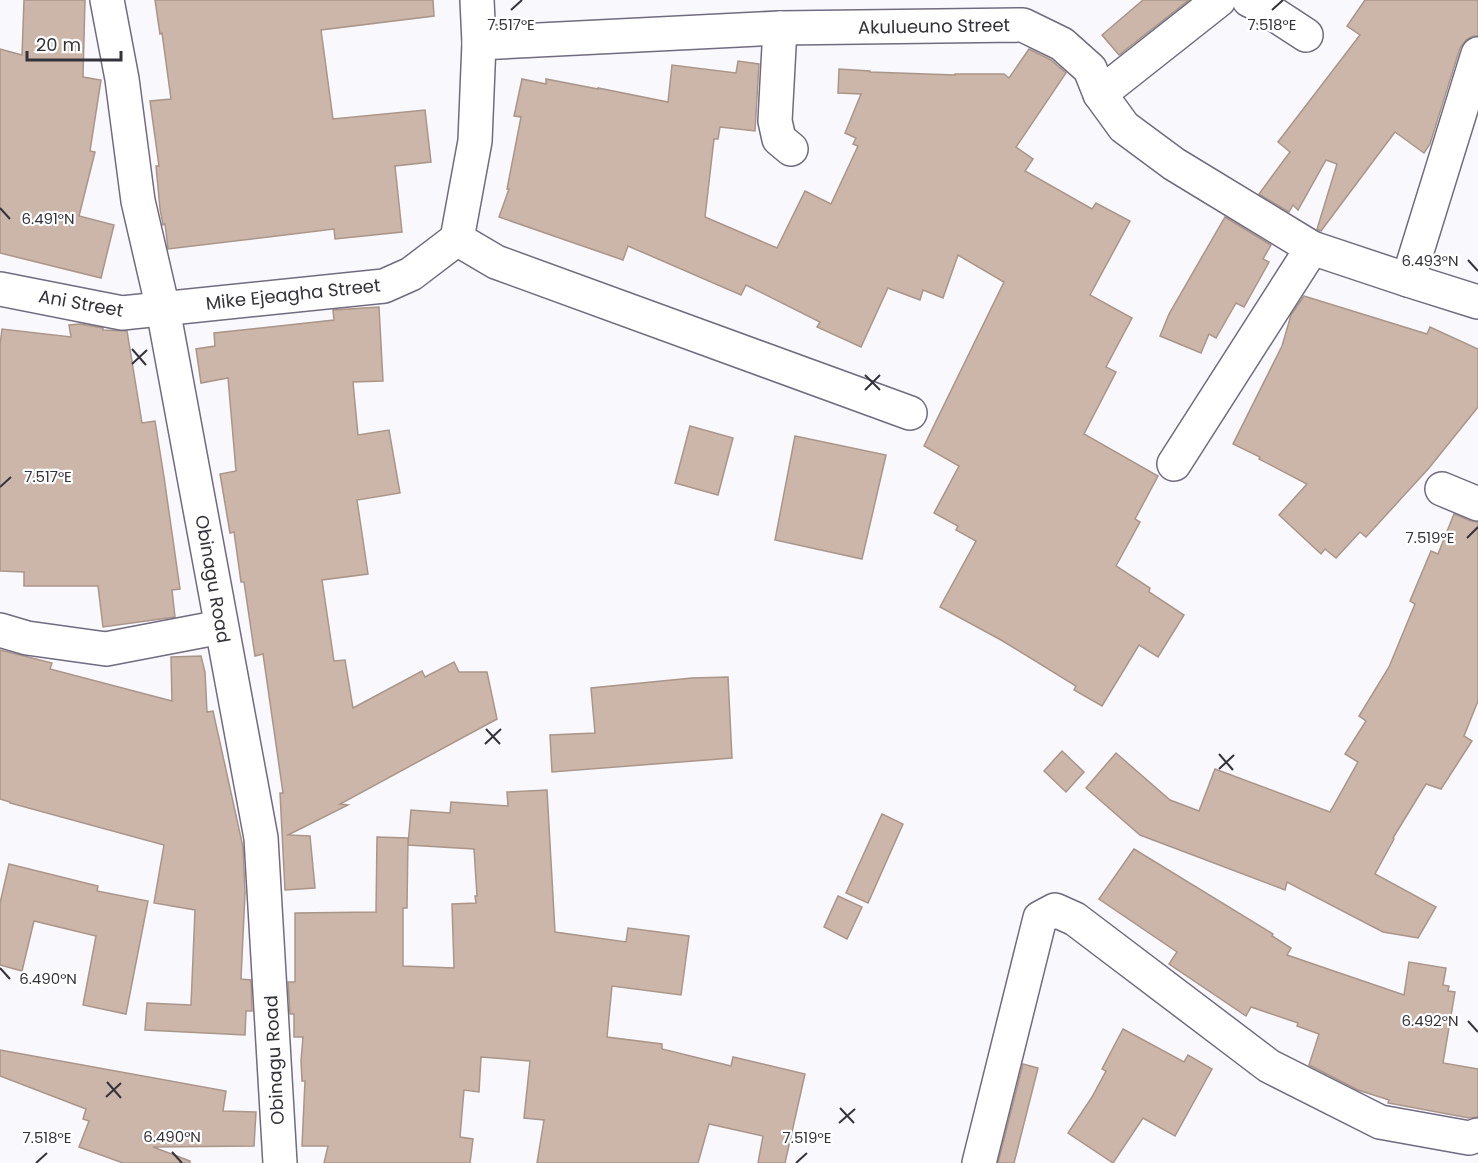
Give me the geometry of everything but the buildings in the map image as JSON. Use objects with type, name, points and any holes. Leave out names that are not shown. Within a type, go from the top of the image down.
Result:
[{"type":"street","name":"Obinagu Road","points":[[108,0],[122,79],[138,201],[163,309],[261,838],[280,1163]]},
{"type":"street","points":[[477,0],[480,43],[475,141],[457,239],[496,262],[910,413]]},
{"type":"street","points":[[1100,94],[1219,0]]},
{"type":"street","points":[[1249,0],[1260,4],[1306,35]]},
{"type":"street","name":"Akulueuno Street","points":[[480,43],[780,28],[1023,25],[1062,44],[1090,69],[1100,94],[1124,127],[1174,164],[1312,248],[1478,302]]},
{"type":"street","points":[[780,28],[775,121],[778,139],[791,149]]},
{"type":"street","points":[[1408,280],[1478,54]]},
{"type":"street","name":"Mike Ejeagha Street","points":[[163,309],[384,286],[411,274],[457,239]]},
{"type":"street","points":[[1174,464],[1312,248]]},
{"type":"street","name":"Ani Street","points":[[0,289],[122,313],[163,309]]},
{"type":"street","points":[[1442,489],[1478,504]]},
{"type":"street","points":[[0,630],[27,638],[106,649],[221,627]]},
{"type":"street","points":[[980,1163],[1040,918],[1055,910],[1076,919],[1269,1066],[1380,1122],[1469,1138],[1478,1135]]}]
